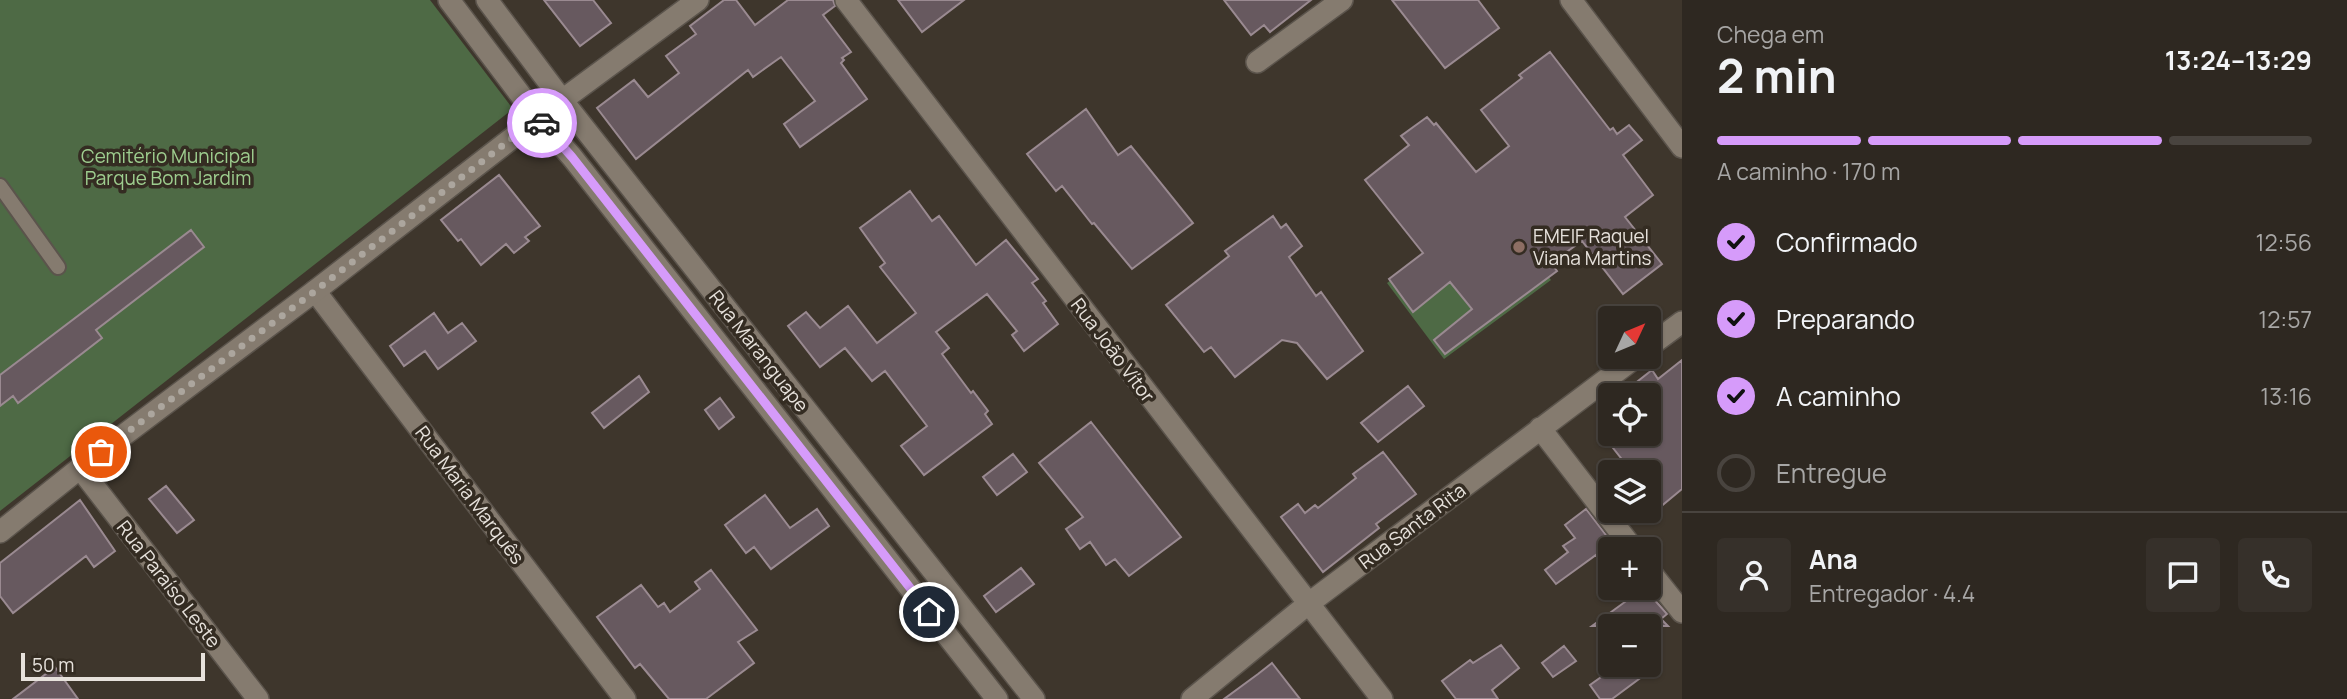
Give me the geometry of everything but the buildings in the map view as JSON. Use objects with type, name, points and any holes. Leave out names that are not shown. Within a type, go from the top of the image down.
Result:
[{"type":"street","name":"Rua Maranguape","points":[[449,0],[538,118],[572,157],[997,699]]},
{"type":"street","name":"Rua Maranguape","points":[[487,0],[562,100],[1034,699]]},
{"type":"street","points":[[0,532],[79,468],[315,291],[538,118],[698,0]]},
{"type":"street","name":"Rua João Vítor","points":[[846,0],[1382,699]]},
{"type":"street","points":[[1257,62],[1342,0]]},
{"type":"street","points":[[1571,0],[1682,147]]},
{"type":"street","name":"Rua Maria Marquês","points":[[315,291],[625,699]]},
{"type":"street","points":[[1661,337],[1682,322]]},
{"type":"street","name":"Rua Santa Rita","points":[[1192,699],[1308,604],[1620,369]]},
{"type":"street","points":[[1540,428],[1624,537]]},
{"type":"street","name":"Rua Paraíso Leste","points":[[79,468],[258,699]]},
{"type":"street","points":[[1661,585],[1682,612]]},
{"type":"lane","points":[[0,186],[58,267]]},
{"type":"green space","name":"Cemitério Municipal Parque Bom Jardim","points":[[0,0],[430,0],[513,109],[0,511]]},
{"type":"green space","points":[[1494,204],[1551,280],[1444,359],[1387,283]]},
{"type":"way so far","points":[[101,452],[538,118],[542,123]]},
{"type":"place","name":"EMEIF Raquel Viana Martins","points":[[1519,247]]},
{"type":"route","points":[[542,123],[572,157],[929,612]]}]
